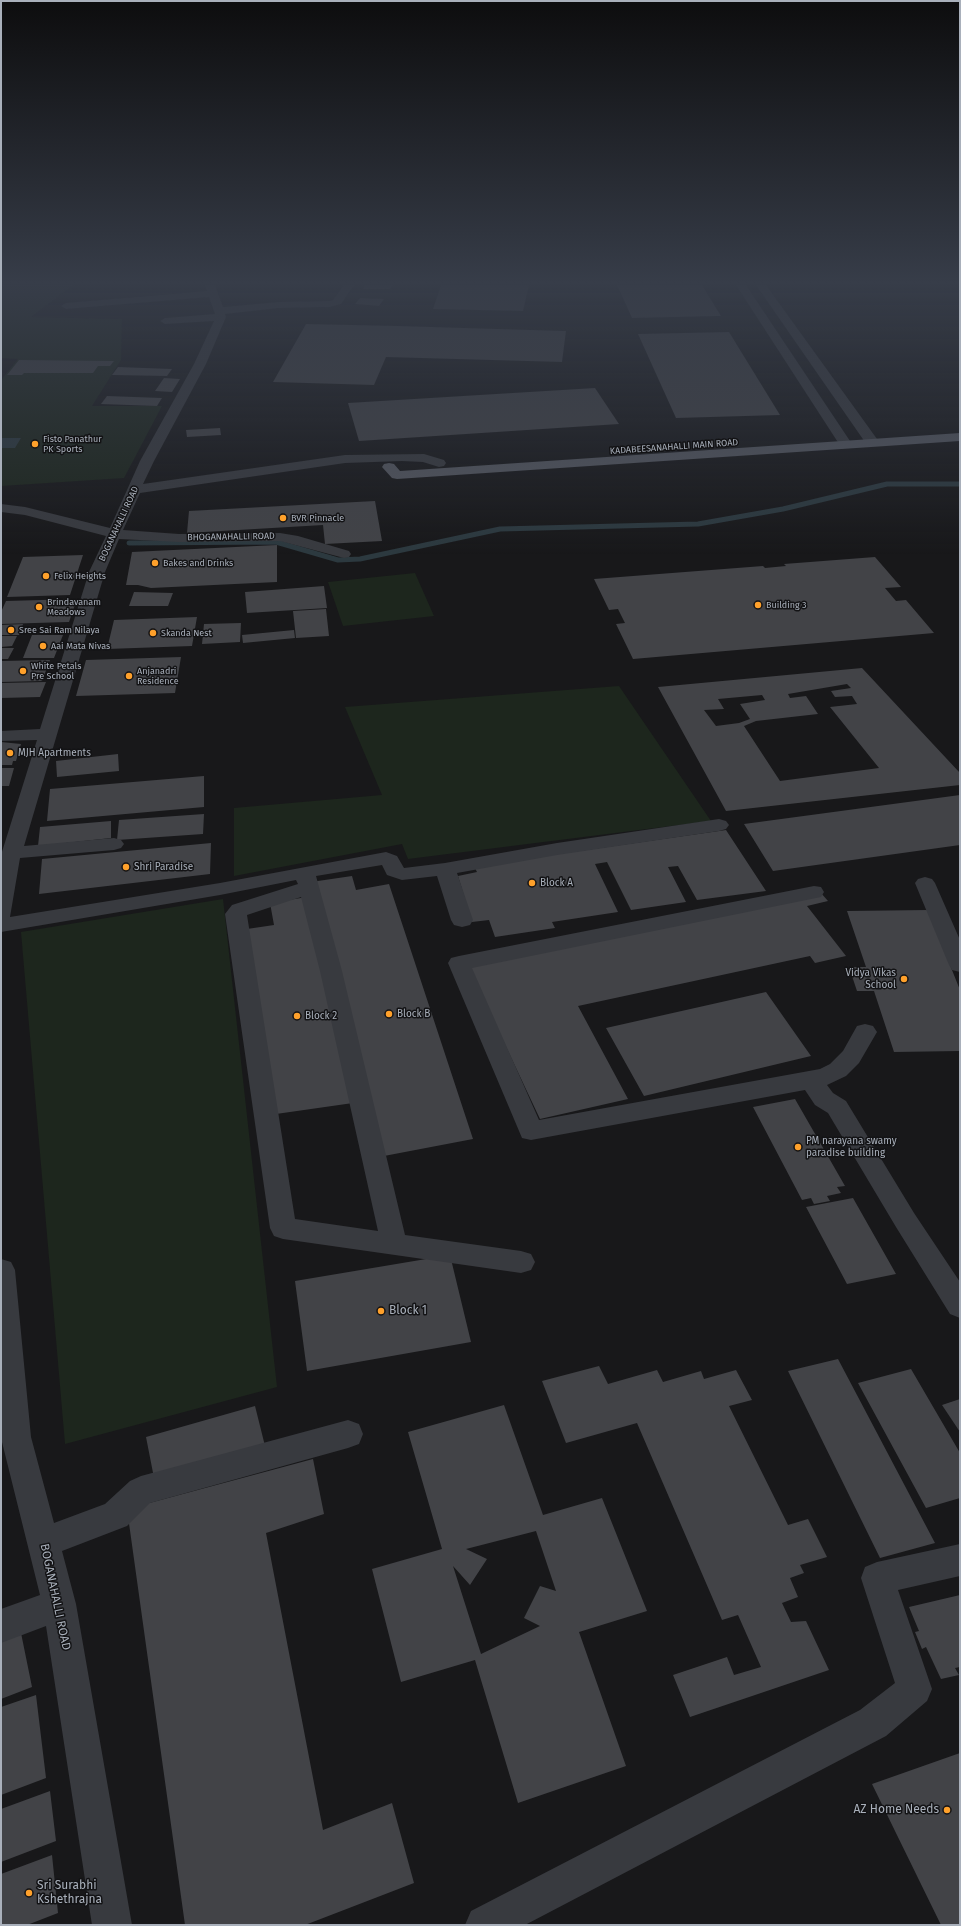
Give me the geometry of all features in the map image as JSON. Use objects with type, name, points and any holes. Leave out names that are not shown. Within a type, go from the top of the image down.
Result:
[{"type":"main road","name":"KADABEESANAHALLI MAIN ROAD","points":[[844,440],[439,463],[393,471],[844,440],[960,428]]},
{"type":"main road","name":"KADABEESANAHALLI MAIN ROAD","points":[[868,438],[960,437]]},
{"type":"street","name":"BOGANAHALLI ROAD","points":[[1,915],[12,853],[97,572],[136,489],[147,461],[194,375]]},
{"type":"street","points":[[800,375],[844,440]]},
{"type":"street","points":[[824,375],[868,438]]},
{"type":"street","points":[[136,489],[345,459],[402,457],[424,458],[439,463]]},
{"type":"street","name":"BHOGANAHALLI ROAD","points":[[1,508],[25,510],[115,534],[179,538],[266,536],[293,539],[344,554]]},
{"type":"street","points":[[1,736],[48,734]]},
{"type":"street","points":[[521,1262],[283,1228],[236,914],[239,910],[306,880],[386,858],[390,860],[394,871],[397,874],[445,869],[558,849],[719,825]]},
{"type":"street","points":[[12,853],[114,844]]},
{"type":"street","points":[[445,869],[462,920]]},
{"type":"street","points":[[1,925],[220,889],[306,880]]},
{"type":"street","points":[[306,880],[331,971],[394,1244]]},
{"type":"street","points":[[924,882],[960,966]]},
{"type":"street","points":[[814,892],[459,963],[531,1131],[819,1079],[838,1070],[851,1057],[859,1046],[865,1032]]},
{"type":"street","points":[[819,1079],[824,1100],[837,1107],[905,1220],[960,1306]]},
{"type":"street","name":"BOGANAHALLI ROAD","points":[[1,1270],[16,1437],[59,1604],[112,1925]]},
{"type":"street","points":[[44,1542],[116,1515],[141,1492],[348,1434]]},
{"type":"street","points":[[485,1925],[873,1723],[915,1689],[877,1578],[960,1560]]},
{"type":"street","points":[[1,1626],[59,1604]]},
{"type":"shaded area","name":"Fisto Panathur PK Sports","points":[[5,375],[112,375],[92,406],[162,406],[124,478],[1,486],[1,380]]},
{"type":"shaded area","points":[[1,438],[21,438],[15,448],[1,448]]},
{"type":"shaded area","points":[[415,573],[434,616],[343,626],[328,582]]},
{"type":"shaded area","points":[[619,686],[711,821],[408,859],[402,844],[234,876],[234,808],[382,795],[345,707]]},
{"type":"shaded area","points":[[223,899],[277,1387],[65,1444],[21,932]]},
{"type":"building","points":[[112,375],[168,375],[167,376]]},
{"type":"building","points":[[277,375],[378,375],[374,385],[273,382]]},
{"type":"building","points":[[656,375],[755,375],[780,415],[676,418]]},
{"type":"building","points":[[164,378],[180,379],[172,392],[155,391]]},
{"type":"building","points":[[595,388],[619,424],[359,441],[348,403]]},
{"type":"building","points":[[107,396],[162,398],[157,406],[101,404]]},
{"type":"building","points":[[220,428],[221,435],[187,437],[186,430]]},
{"type":"building","name":"BVR Pinnacle","points":[[375,501],[382,541],[325,544],[323,525],[187,533],[189,511]]},
{"type":"building","points":[[277,545],[277,582],[151,588],[138,585],[126,585],[132,552]]},
{"type":"building","name":"Felix Heights","points":[[83,555],[70,595],[7,597],[23,557]]},
{"type":"building","name":"Building 3","points":[[875,557],[901,587],[885,588],[896,601],[906,600],[934,633],[633,659],[616,624],[625,623],[618,609],[609,610],[594,579],[763,566],[765,568],[786,566],[784,564]]},
{"type":"building","points":[[324,586],[327,608],[247,613],[245,592]]},
{"type":"building","points":[[134,592],[173,593],[168,606],[129,606]]},
{"type":"building","name":"Brindavanam Meadows","points":[[77,599],[69,622],[1,624],[1,612],[6,601]]},
{"type":"building","points":[[326,609],[329,636],[296,638],[293,611]]},
{"type":"building","name":"Skanda Nest","points":[[197,617],[192,646],[107,649],[114,620]]},
{"type":"building","points":[[241,623],[240,642],[202,644],[204,624]]},
{"type":"building","name":"Sree Sai Ram Nilaya","points":[[23,624],[19,635],[1,635],[1,625]]},
{"type":"building","points":[[294,630],[295,638],[243,643],[242,635]]},
{"type":"building","name":"Aai Mata Nivas","points":[[32,635],[63,635],[54,658],[23,658]]},
{"type":"building","points":[[1,636],[17,636],[12,646],[1,647]]},
{"type":"building","points":[[1,648],[14,648],[8,659],[1,659]]},
{"type":"building","name":"Anjanadri Residence","points":[[181,657],[175,693],[76,696],[86,660]]},
{"type":"building","name":"White Petals Pre School","points":[[50,660],[42,681],[1,682],[1,661]]},
{"type":"building","points":[[862,668],[960,773],[960,785],[726,811],[658,687]],"holes":[[[847,684],[851,688],[831,691],[835,697],[852,696],[857,704],[830,707],[879,768],[780,781],[744,726],[756,721],[818,714],[806,696],[790,698],[788,694]],[[762,695],[765,700],[740,704],[750,719],[739,723],[716,726],[704,710],[724,709],[718,699]]]},
{"type":"building","points":[[46,682],[40,697],[1,698],[1,683]]},
{"type":"building","name":"MJH Apartments","points":[[1,742],[21,744],[16,761],[13,761],[12,765],[1,765]]},
{"type":"building","points":[[118,754],[119,771],[57,777],[56,761]]},
{"type":"building","points":[[1,768],[14,768],[9,786],[1,786]]},
{"type":"building","points":[[204,776],[204,807],[47,821],[50,789]]},
{"type":"building","points":[[960,795],[960,845],[773,871],[744,824]]},
{"type":"building","points":[[204,814],[203,834],[117,840],[119,820]]},
{"type":"building","points":[[111,821],[111,838],[38,846],[40,827]]},
{"type":"building","name":"Block A","points":[[726,830],[766,891],[697,900],[678,866],[668,867],[686,902],[631,910],[607,862],[595,864],[618,912],[552,922],[555,928],[495,937],[489,920],[472,922],[458,876],[477,872],[474,866]]},
{"type":"building","name":"Shri Paradise","points":[[211,843],[210,874],[39,894],[42,859]]},
{"type":"building","name":"Block B","points":[[352,876],[356,890],[389,884],[473,1139],[384,1156],[311,882]]},
{"type":"building","points":[[821,893],[828,901],[807,906],[846,956],[815,963],[810,956],[578,1006],[628,1099],[540,1119],[468,966]]},
{"type":"building","name":"Block 2","points":[[307,897],[353,1103],[276,1114],[247,929],[274,925],[270,903]]},
{"type":"building","name":"Vidya Vikas School","points":[[928,910],[960,990],[960,1051],[894,1052],[874,991],[857,991],[849,967],[866,967],[847,911]]},
{"type":"building","points":[[766,992],[811,1056],[644,1096],[606,1028]]},
{"type":"building","name":"PM narayana swamy paradise building","points":[[795,1099],[845,1186],[837,1187],[841,1193],[827,1196],[830,1201],[814,1204],[811,1198],[802,1200],[753,1107]]},
{"type":"building","points":[[853,1198],[896,1274],[847,1284],[806,1207]]},
{"type":"building","name":"Block 1","points":[[450,1255],[471,1342],[307,1371],[295,1281]]},
{"type":"building","points":[[838,1359],[935,1543],[880,1558],[788,1371]]},
{"type":"building","points":[[599,1366],[608,1384],[657,1370],[663,1382],[701,1371],[704,1379],[736,1370],[752,1400],[729,1406],[788,1525],[808,1519],[827,1557],[800,1565],[804,1573],[790,1578],[798,1597],[782,1603],[791,1622],[806,1621],[829,1670],[690,1717],[673,1675],[727,1657],[734,1675],[761,1667],[738,1615],[722,1620],[637,1423],[566,1443],[542,1381]]},
{"type":"building","points":[[911,1369],[960,1453],[960,1498],[926,1508],[858,1383]]},
{"type":"building","points":[[960,1399],[960,1432],[942,1405]]},
{"type":"building","points":[[504,1405],[543,1515],[602,1498],[647,1611],[579,1632],[626,1766],[518,1803],[475,1660],[401,1682],[372,1569],[442,1549],[408,1432]],"holes":[[[536,1531],[556,1591],[540,1586],[524,1618],[540,1626],[481,1654],[453,1566],[470,1585],[487,1559],[466,1549]]]},
{"type":"building","points":[[255,1406],[266,1450],[155,1483],[146,1437]]},
{"type":"building","points":[[313,1459],[324,1514],[266,1533],[323,1830],[392,1803],[414,1883],[305,1925],[185,1925],[127,1509]]},
{"type":"building","points":[[960,1595],[960,1667],[955,1668],[959,1675],[941,1679],[926,1647],[922,1649],[915,1632],[919,1631],[909,1607]]},
{"type":"building","points":[[20,1628],[32,1687],[1,1699],[1,1636]]},
{"type":"building","points":[[36,1695],[46,1778],[1,1795],[1,1707]]},
{"type":"building","points":[[960,1753],[960,1925],[941,1925],[872,1784]]},
{"type":"building","points":[[50,1791],[56,1841],[1,1862],[1,1809]]},
{"type":"building","name":"Sri Surabhi Kshethrajna","points":[[52,1855],[58,1913],[27,1925],[1,1925],[1,1874]]},
{"type":"waterway","points":[[129,543],[276,542],[338,560],[360,559],[500,529],[698,524],[783,509],[887,484],[960,484]]},
{"type":"place","name":"Fisto Panathur PK Sports","points":[[35,444]]},
{"type":"place","name":"BVR Pinnacle","points":[[283,518]]},
{"type":"place","name":"Bakes and Drinks","points":[[155,563]]},
{"type":"place","name":"Felix Heights","points":[[46,576]]},
{"type":"place","name":"Building 3","points":[[758,605]]},
{"type":"place","name":"Brindavanam Meadows","points":[[39,607]]},
{"type":"place","name":"Sree Sai Ram Nilaya","points":[[11,630]]},
{"type":"place","name":"Skanda Nest","points":[[153,633]]},
{"type":"place","name":"Aai Mata Nivas","points":[[43,646]]},
{"type":"place","name":"White Petals Pre School","points":[[23,671]]},
{"type":"place","name":"Anjanadri Residence","points":[[129,676]]},
{"type":"place","name":"MJH Apartments","points":[[10,753]]},
{"type":"place","name":"Shri Paradise","points":[[126,867]]},
{"type":"place","name":"Block A","points":[[532,883]]},
{"type":"place","name":"Vidya Vikas School","points":[[904,979]]},
{"type":"place","name":"Block B","points":[[389,1014]]},
{"type":"place","name":"Block 2","points":[[297,1016]]},
{"type":"place","name":"PM narayana swamy paradise building","points":[[798,1147]]},
{"type":"place","name":"Block 1","points":[[381,1311]]},
{"type":"place","name":"AZ Home Needs","points":[[947,1810]]},
{"type":"place","name":"Sri Surabhi Kshethrajna","points":[[29,1893]]}]
